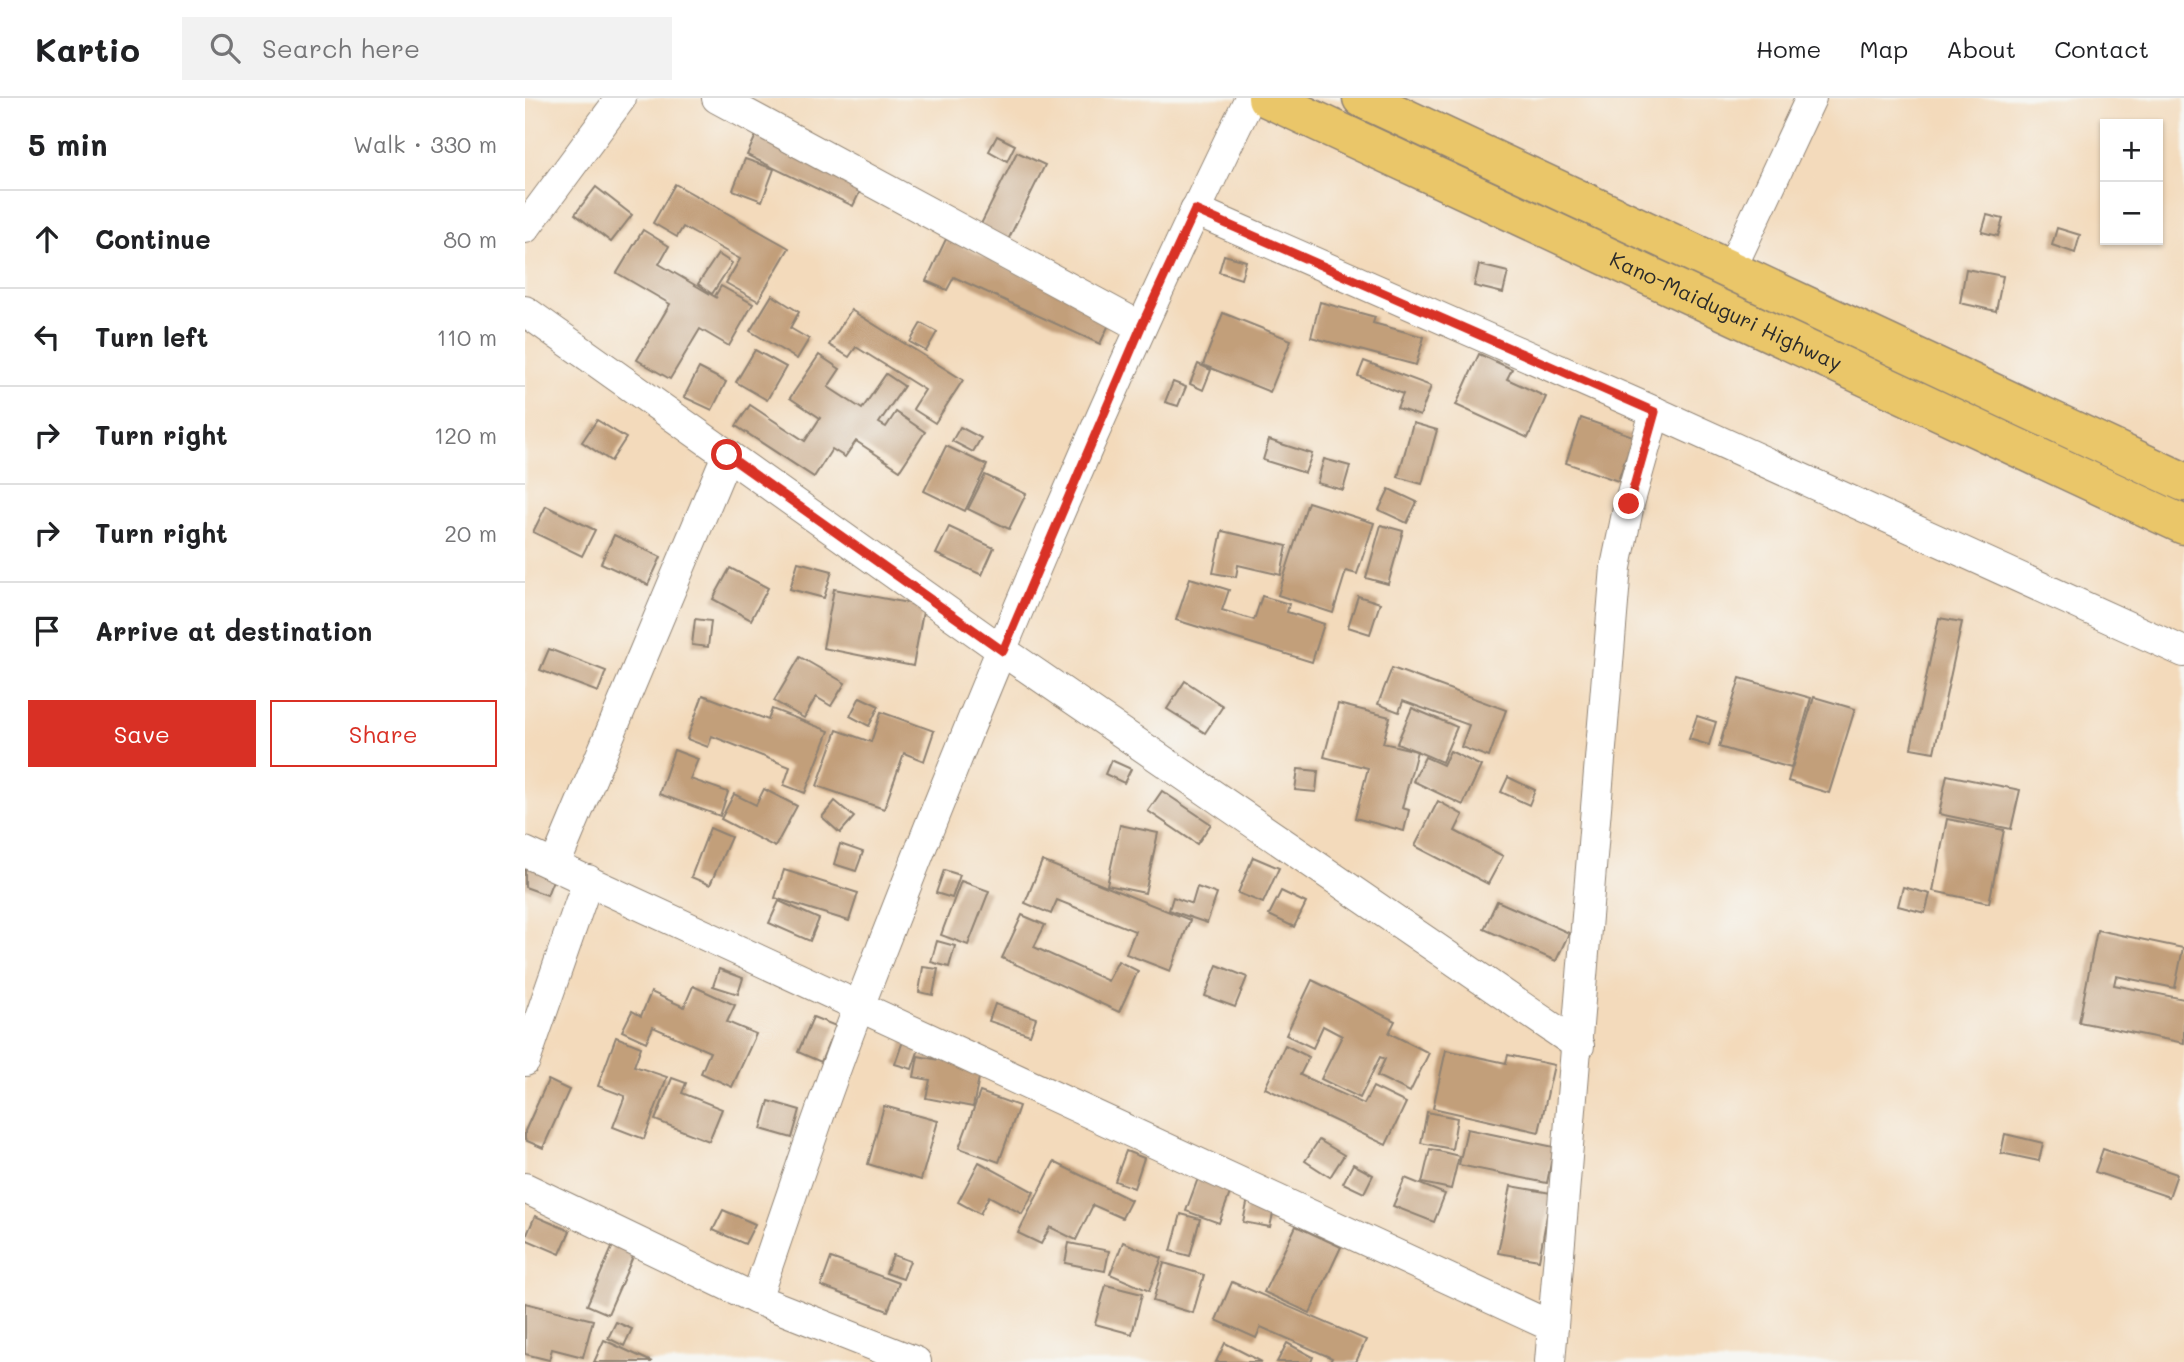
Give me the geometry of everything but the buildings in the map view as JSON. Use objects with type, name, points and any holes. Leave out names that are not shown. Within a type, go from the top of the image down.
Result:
[{"type":"highway","name":"Kano-Maiduguri Highway","points":[[1267,98],[1366,141],[1847,370],[2184,525]]},
{"type":"highway","name":"Kano-Maiduguri Highway","points":[[1362,98],[2184,482]]},
{"type":"highway","points":[[1847,370],[1866,334]]},
{"type":"street","points":[[525,228],[621,98]]},
{"type":"street","points":[[717,98],[1141,327]]},
{"type":"street","points":[[756,1299],[859,1005],[1003,651],[1141,327],[1250,98]]},
{"type":"street","points":[[1730,271],[1811,98]]},
{"type":"street","points":[[1195,210],[1655,412],[2184,652]]},
{"type":"street","points":[[525,311],[1003,651],[1579,1046]]},
{"type":"street","points":[[1551,1362],[1579,1046],[1616,566],[1629,504],[1655,412]]},
{"type":"street","points":[[555,865],[727,455]]},
{"type":"street","points":[[525,852],[1553,1327]]},
{"type":"street","points":[[525,1061],[588,880]]},
{"type":"street","points":[[525,1188],[859,1351],[916,1362]]},
{"type":"route","points":[[727,455],[1003,651],[1141,327],[1195,210],[1655,412],[1629,504]]}]
